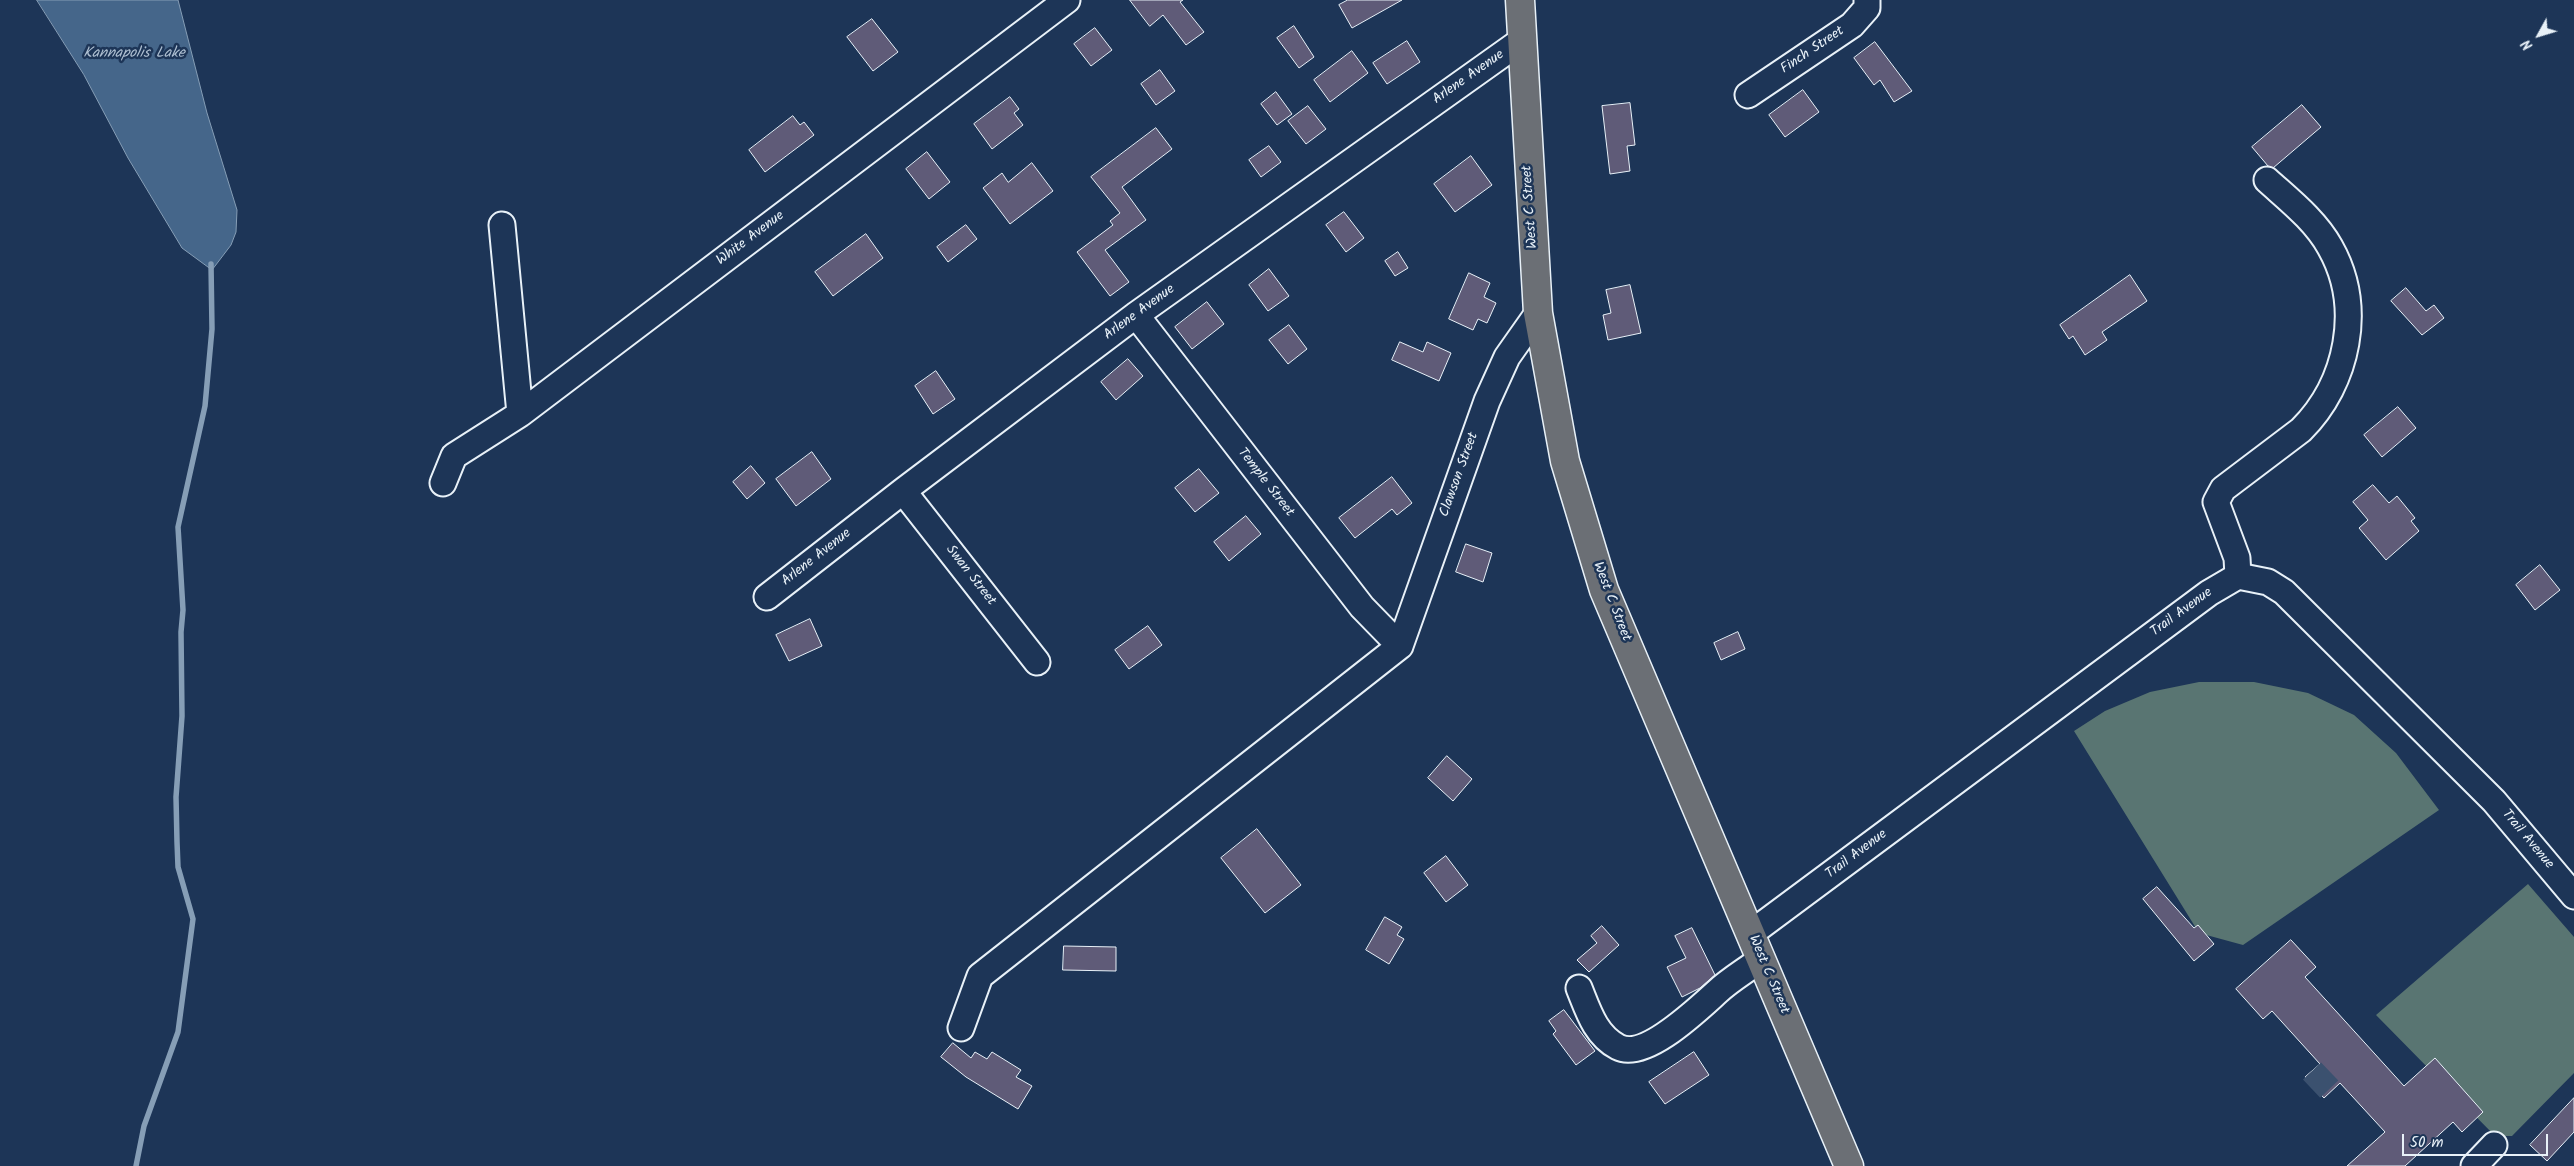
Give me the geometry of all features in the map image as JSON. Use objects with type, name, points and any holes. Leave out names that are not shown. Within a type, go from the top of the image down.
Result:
[{"type":"main road","name":"West C Street","points":[[1520,0],[1538,313],[1565,461],[1604,590],[1849,1166]]},
{"type":"street","name":"White Avenue","points":[[443,483],[454,456],[520,414],[1067,0]]},
{"type":"street","name":"Finch Street","points":[[1748,95],[1852,25],[1867,8],[1867,0]]},
{"type":"street","name":"Arlene Avenue","points":[[767,597],[902,491],[1136,315],[1521,41]]},
{"type":"street","points":[[2238,576],[2236,558],[2216,502],[2222,489],[2312,419],[2330,393],[2346,347],[2347,297],[2340,269],[2330,247],[2317,228],[2267,180]]},
{"type":"street","points":[[502,225],[520,414]]},
{"type":"street","name":"Clawson Street","points":[[1400,646],[1487,401],[1507,357],[1538,313]]},
{"type":"street","name":"Temple Street","points":[[1136,315],[1362,607],[1400,646]]},
{"type":"street","name":"Swan Street","points":[[902,491],[1037,662]]},
{"type":"street","name":"Trail Avenue","points":[[1750,934],[2209,593],[2238,576],[2268,582],[2284,592],[2494,801],[2574,896]]},
{"type":"street","points":[[961,1028],[980,976],[1400,646]]},
{"type":"street","points":[[1579,988],[1593,1024],[1619,1048],[1634,1050],[1647,1045],[1697,1012],[1718,991],[1761,959]]},
{"type":"street","points":[[2474,1166],[2494,1145]]},
{"type":"green space","points":[[2199,682],[2254,682],[2308,693],[2354,715],[2396,753],[2439,810],[2243,945],[2199,933],[2074,731],[2105,711],[2150,692]]},
{"type":"green space","points":[[2528,884],[2574,937],[2574,1073],[2512,1136],[2495,1136],[2376,1015]]},
{"type":"water","name":"Kannapolis Lake","points":[[37,0],[178,0],[207,113],[237,210],[236,232],[231,245],[212,270],[182,248],[128,158],[84,75]]},
{"type":"building","points":[[1130,0],[1183,0],[1180,2],[1204,32],[1186,45],[1163,15],[1150,26]]},
{"type":"building","points":[[1348,0],[1402,0],[1352,28],[1339,5]]},
{"type":"building","points":[[872,19],[898,52],[873,71],[847,37]]},
{"type":"building","points":[[1294,26],[1314,57],[1299,68],[1277,38]]},
{"type":"building","points":[[1095,28],[1112,50],[1091,66],[1074,44]]},
{"type":"building","points":[[1407,41],[1420,62],[1387,84],[1373,63]]},
{"type":"building","points":[[1875,42],[1912,91],[1894,102],[1880,80],[1874,85],[1854,58]]},
{"type":"building","points":[[1352,51],[1368,73],[1330,102],[1314,80]]},
{"type":"building","points":[[1160,70],[1175,91],[1156,105],[1141,84]]},
{"type":"building","points":[[1803,90],[1819,112],[1785,137],[1769,115]]},
{"type":"building","points":[[1276,92],[1292,114],[1277,125],[1261,104]]},
{"type":"building","points":[[1010,97],[1019,109],[1014,113],[1023,125],[992,149],[974,124]]},
{"type":"building","points":[[1630,103],[1635,145],[1627,146],[1630,171],[1610,174],[1602,106]]},
{"type":"building","points":[[2302,105],[2321,127],[2273,168],[2268,166],[2252,147]]},
{"type":"building","points":[[1308,106],[1326,129],[1306,144],[1288,121]]},
{"type":"building","points":[[793,116],[800,125],[804,122],[814,135],[765,172],[749,150]]},
{"type":"building","points":[[1156,128],[1172,149],[1122,187],[1146,220],[1105,250],[1129,282],[1110,296],[1077,252],[1113,225],[1110,221],[1120,213],[1091,177]]},
{"type":"building","points":[[1269,146],[1281,162],[1261,177],[1249,160]]},
{"type":"building","points":[[927,152],[950,182],[929,199],[906,169]]},
{"type":"building","points":[[1471,156],[1492,185],[1455,212],[1434,184]]},
{"type":"building","points":[[1032,163],[1053,191],[1010,224],[983,188],[1002,173],[1008,182]]},
{"type":"building","points":[[1344,212],[1364,238],[1346,252],[1326,225]]},
{"type":"building","points":[[966,225],[977,239],[948,262],[937,247]]},
{"type":"building","points":[[866,234],[883,258],[833,296],[815,272]]},
{"type":"building","points":[[1398,252],[1408,268],[1395,276],[1385,261]]},
{"type":"building","points":[[1269,269],[1289,296],[1268,311],[1249,285]]},
{"type":"building","points":[[1469,273],[1490,283],[1484,297],[1496,303],[1487,323],[1478,319],[1473,330],[1449,319]]},
{"type":"building","points":[[2130,275],[2147,301],[2102,332],[2107,340],[2085,355],[2073,336],[2069,339],[2060,325]]},
{"type":"building","points":[[1630,285],[1641,333],[1608,340],[1603,315],[1611,313],[1606,290]]},
{"type":"building","points":[[2406,288],[2426,311],[2434,305],[2444,318],[2422,335],[2391,301]]},
{"type":"building","points":[[1207,302],[1224,324],[1192,349],[1175,327]]},
{"type":"building","points":[[1289,325],[1307,349],[1288,364],[1269,340]]},
{"type":"building","points":[[1400,342],[1423,352],[1427,342],[1451,353],[1439,381],[1392,360]]},
{"type":"building","points":[[1128,359],[1143,376],[1116,400],[1101,382]]},
{"type":"building","points":[[936,371],[955,399],[933,414],[915,386]]},
{"type":"building","points":[[2398,407],[2416,428],[2382,457],[2364,435]]},
{"type":"building","points":[[812,452],[831,479],[796,506],[776,479]]},
{"type":"building","points":[[751,466],[765,483],[747,499],[733,482]]},
{"type":"building","points":[[1199,469],[1219,493],[1195,512],[1175,488]]},
{"type":"building","points":[[1392,477],[1412,503],[1397,515],[1392,509],[1355,538],[1339,518]]},
{"type":"building","points":[[2373,485],[2389,503],[2397,496],[2415,518],[2411,521],[2419,531],[2386,560],[2359,528],[2368,520],[2353,502]]},
{"type":"building","points":[[1246,516],[1261,534],[1229,561],[1214,542]]},
{"type":"building","points":[[1466,544],[1492,553],[1483,582],[1456,572]]},
{"type":"building","points":[[2540,565],[2560,590],[2535,610],[2516,585]]},
{"type":"building","points":[[810,619],[822,646],[789,661],[776,635]]},
{"type":"building","points":[[1148,626],[1162,645],[1129,669],[1115,650]]},
{"type":"building","points":[[1738,632],[1745,649],[1721,660],[1714,643]]},
{"type":"building","points":[[1447,756],[1472,779],[1453,801],[1428,778]]},
{"type":"building","points":[[1257,829],[1301,885],[1265,913],[1221,858]]},
{"type":"building","points":[[1446,856],[1468,885],[1446,902],[1424,873]]},
{"type":"building","points":[[2157,887],[2194,928],[2198,925],[2214,944],[2194,961],[2143,899]]},
{"type":"building","points":[[1385,917],[1402,927],[1397,935],[1404,939],[1389,964],[1366,950]]},
{"type":"building","points":[[1602,926],[1619,945],[1589,972],[1577,960],[1597,943],[1591,936]]},
{"type":"building","points":[[1692,928],[1715,975],[1700,988],[1682,997],[1667,967],[1686,958],[1675,936]]},
{"type":"building","points":[[2291,940],[2316,967],[2305,977],[2404,1086],[2435,1058],[2483,1112],[2462,1132],[2453,1122],[2405,1166],[2347,1166],[2385,1132],[2340,1083],[2324,1098],[2305,1077],[2320,1064],[2272,1011],[2263,1019],[2236,989]]},
{"type":"building","points":[[1064,946],[1116,947],[1116,971],[1063,970]]},
{"type":"building","points":[[1564,1010],[1595,1051],[1576,1065],[1553,1034],[1556,1031],[1549,1021]]},
{"type":"building","points":[[953,1043],[971,1058],[975,1052],[987,1059],[992,1052],[1021,1070],[1016,1077],[1032,1086],[1018,1109],[966,1077],[941,1057]]},
{"type":"building","points":[[1694,1052],[1709,1075],[1665,1104],[1649,1082]]},
{"type":"building","points":[[2574,1098],[2574,1132],[2547,1161],[2530,1145]]},
{"type":"waterway","points":[[136,1166],[144,1126],[178,1032],[193,919],[178,867],[177,842],[176,797],[182,716],[181,632],[183,610],[178,527],[205,406],[212,329],[211,264]]},
{"type":"tunnel","points":[[2312,1071],[2331,1091]]}]
